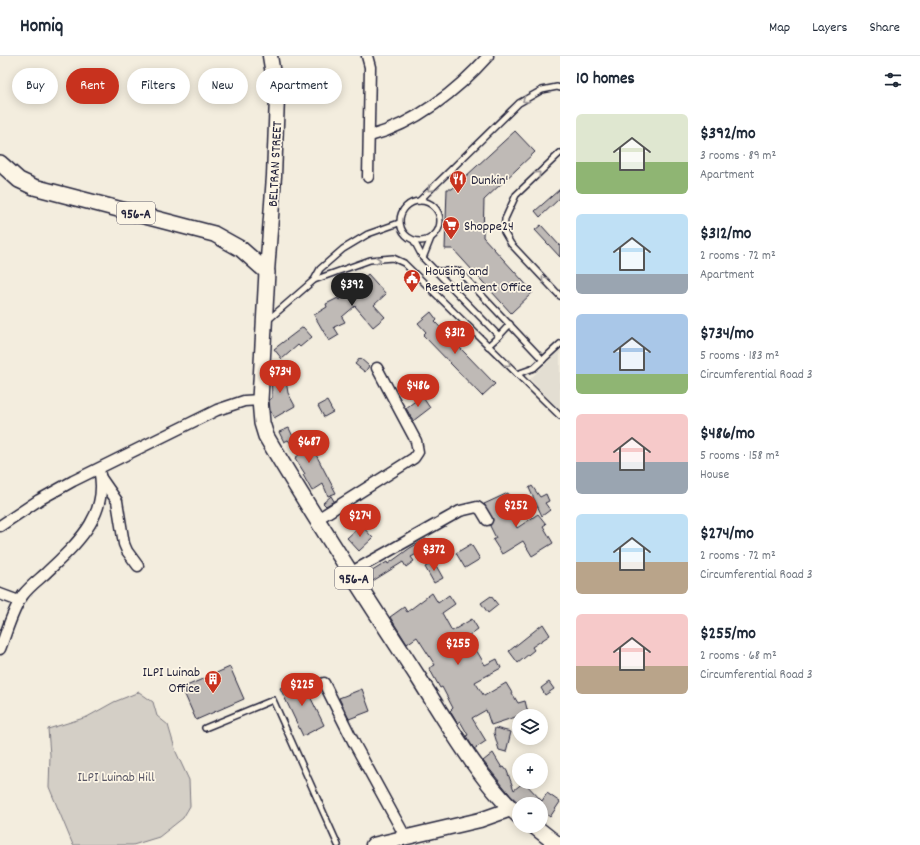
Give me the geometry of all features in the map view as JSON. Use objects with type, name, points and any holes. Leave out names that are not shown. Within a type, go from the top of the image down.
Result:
[{"type":"main road","name":"956-A","points":[[0,163],[19,180],[34,187],[214,234],[241,249],[267,272],[260,400],[262,423],[266,436],[316,520],[456,737],[493,787],[512,809]]},
{"type":"main road","points":[[546,833],[557,840]]},
{"type":"street","name":"BELTRAN STREET","points":[[267,272],[274,176],[277,98],[270,56]]},
{"type":"street","points":[[367,56],[370,67],[370,136],[368,177]]},
{"type":"street","points":[[370,136],[398,127],[441,99],[467,79],[488,56]]},
{"type":"street","points":[[316,520],[414,458],[418,452],[416,441],[377,368]]},
{"type":"street","points":[[0,526],[39,500],[100,473],[217,410],[244,400],[260,400]]},
{"type":"street","points":[[100,473],[117,501],[124,544],[127,551],[138,566]]},
{"type":"street","points":[[0,648],[19,601],[31,586],[68,552],[85,531],[100,502],[102,490],[100,473]]},
{"type":"street","points":[[350,573],[460,511],[477,508],[482,510],[487,520]]},
{"type":"street","points":[[0,594],[19,601]]},
{"type":"street","points":[[324,683],[354,743],[406,838]]},
{"type":"street","points":[[373,845],[512,814]]},
{"type":"lane","points":[[431,238],[423,241],[414,241],[407,237],[402,231],[400,216],[407,205],[419,201],[519,103],[542,90],[557,87],[560,88]]},
{"type":"lane","points":[[560,153],[516,195],[505,219],[504,232],[511,244],[560,296]]},
{"type":"lane","points":[[419,201],[432,204],[440,215],[439,228],[431,238],[423,258]]},
{"type":"lane","points":[[264,324],[314,280],[320,269],[343,248],[368,234],[400,223]]},
{"type":"lane","points":[[414,241],[423,258],[499,336]]},
{"type":"lane","points":[[314,280],[370,260],[393,258],[404,263],[560,416]]},
{"type":"lane","points":[[436,271],[460,271],[543,360]]},
{"type":"lane","points":[[488,346],[510,324]]},
{"type":"lane","points":[[517,374],[534,368],[560,344]]},
{"type":"lane","points":[[205,728],[273,700],[338,845]]},
{"type":"shaded area","points":[[560,350],[560,411],[530,379]]},
{"type":"green space","name":"ILPI Luinab Hill","points":[[139,692],[153,702],[157,716],[168,725],[176,752],[189,780],[190,806],[183,818],[159,837],[133,845],[73,845],[49,787],[50,755],[48,729],[87,717],[114,702]]},
{"type":"building","points":[[515,131],[535,152],[484,200],[483,237],[533,292],[511,313],[453,249],[445,249],[447,189],[452,189]]},
{"type":"building","points":[[560,189],[560,198],[540,217],[535,211]]},
{"type":"building","points":[[541,225],[560,246],[560,257],[535,230]]},
{"type":"building","points":[[368,274],[386,294],[374,305],[385,317],[373,327],[355,306],[342,317],[345,322],[334,327],[339,335],[329,341],[314,315],[327,307],[326,304],[338,298],[339,300]]},
{"type":"building","points":[[431,312],[437,320],[435,322],[495,384],[482,396],[423,335],[426,332],[418,323]]},
{"type":"building","points":[[303,327],[312,337],[300,347],[298,345],[282,359],[274,349]]},
{"type":"building","points":[[360,358],[369,366],[365,372],[355,364]]},
{"type":"building","points":[[284,369],[288,393],[295,406],[274,418],[270,410],[269,400],[272,398],[271,371]]},
{"type":"building","points":[[422,396],[430,408],[413,421],[406,408]]},
{"type":"building","points":[[327,401],[333,412],[324,417],[318,406]]},
{"type":"building","points":[[289,428],[296,443],[301,439],[309,448],[312,447],[336,493],[328,496],[323,484],[312,491],[303,475],[305,474],[295,458],[300,454],[288,440],[284,442],[279,432]]},
{"type":"building","points":[[532,486],[540,497],[546,494],[549,501],[545,503],[550,510],[542,516],[529,488]]},
{"type":"building","points":[[508,493],[515,508],[509,511],[517,528],[538,514],[546,524],[543,526],[553,543],[532,556],[523,541],[502,554],[493,540],[496,538],[490,526],[493,520],[484,504]]},
{"type":"building","points":[[331,496],[334,501],[326,506],[323,503]]},
{"type":"building","points":[[361,525],[373,538],[359,551],[347,538]]},
{"type":"building","points":[[426,539],[430,547],[411,557],[414,561],[406,567],[403,562],[368,584],[364,577],[369,573],[387,562],[388,564],[410,548]]},
{"type":"building","points":[[471,544],[480,559],[465,568],[456,553]]},
{"type":"building","points":[[434,562],[443,578],[434,583],[425,567]]},
{"type":"building","points":[[432,593],[438,603],[449,595],[455,604],[442,613],[452,631],[472,619],[478,629],[468,636],[485,665],[497,659],[501,668],[475,682],[484,696],[506,683],[518,703],[525,701],[527,709],[512,709],[512,718],[491,725],[486,710],[472,718],[486,741],[474,749],[466,736],[468,735],[460,721],[457,723],[450,711],[453,708],[442,687],[440,688],[429,668],[435,665],[417,637],[407,644],[390,617],[404,607],[407,612]]},
{"type":"building","points":[[491,596],[498,605],[488,613],[481,603]]},
{"type":"building","points":[[543,624],[550,635],[532,647],[534,650],[518,663],[509,651]]},
{"type":"building","name":"ILPI Luinab Office","points":[[230,667],[244,699],[196,720],[182,688]]},
{"type":"building","points":[[301,678],[324,725],[303,736],[280,688]]},
{"type":"building","points":[[549,682],[554,689],[545,695],[541,688]]},
{"type":"building","points":[[362,689],[370,711],[349,719],[339,698]]},
{"type":"building","points":[[495,728],[511,732],[506,752],[499,750],[494,733]]},
{"type":"building","points":[[493,753],[502,768],[504,767],[507,771],[512,789],[531,789],[538,797],[512,797],[483,761]]},
{"type":"building","points":[[547,793],[560,802],[550,817],[548,815],[548,797],[544,797]]},
{"type":"place","name":"Dunkin'","points":[[458,194]]},
{"type":"place","name":"Shoppe24","points":[[451,240]]},
{"type":"place","name":"Housing and Resettlement Office","points":[[412,293]]},
{"type":"place","name":"ILPI Luinab Office","points":[[213,694]]}]
